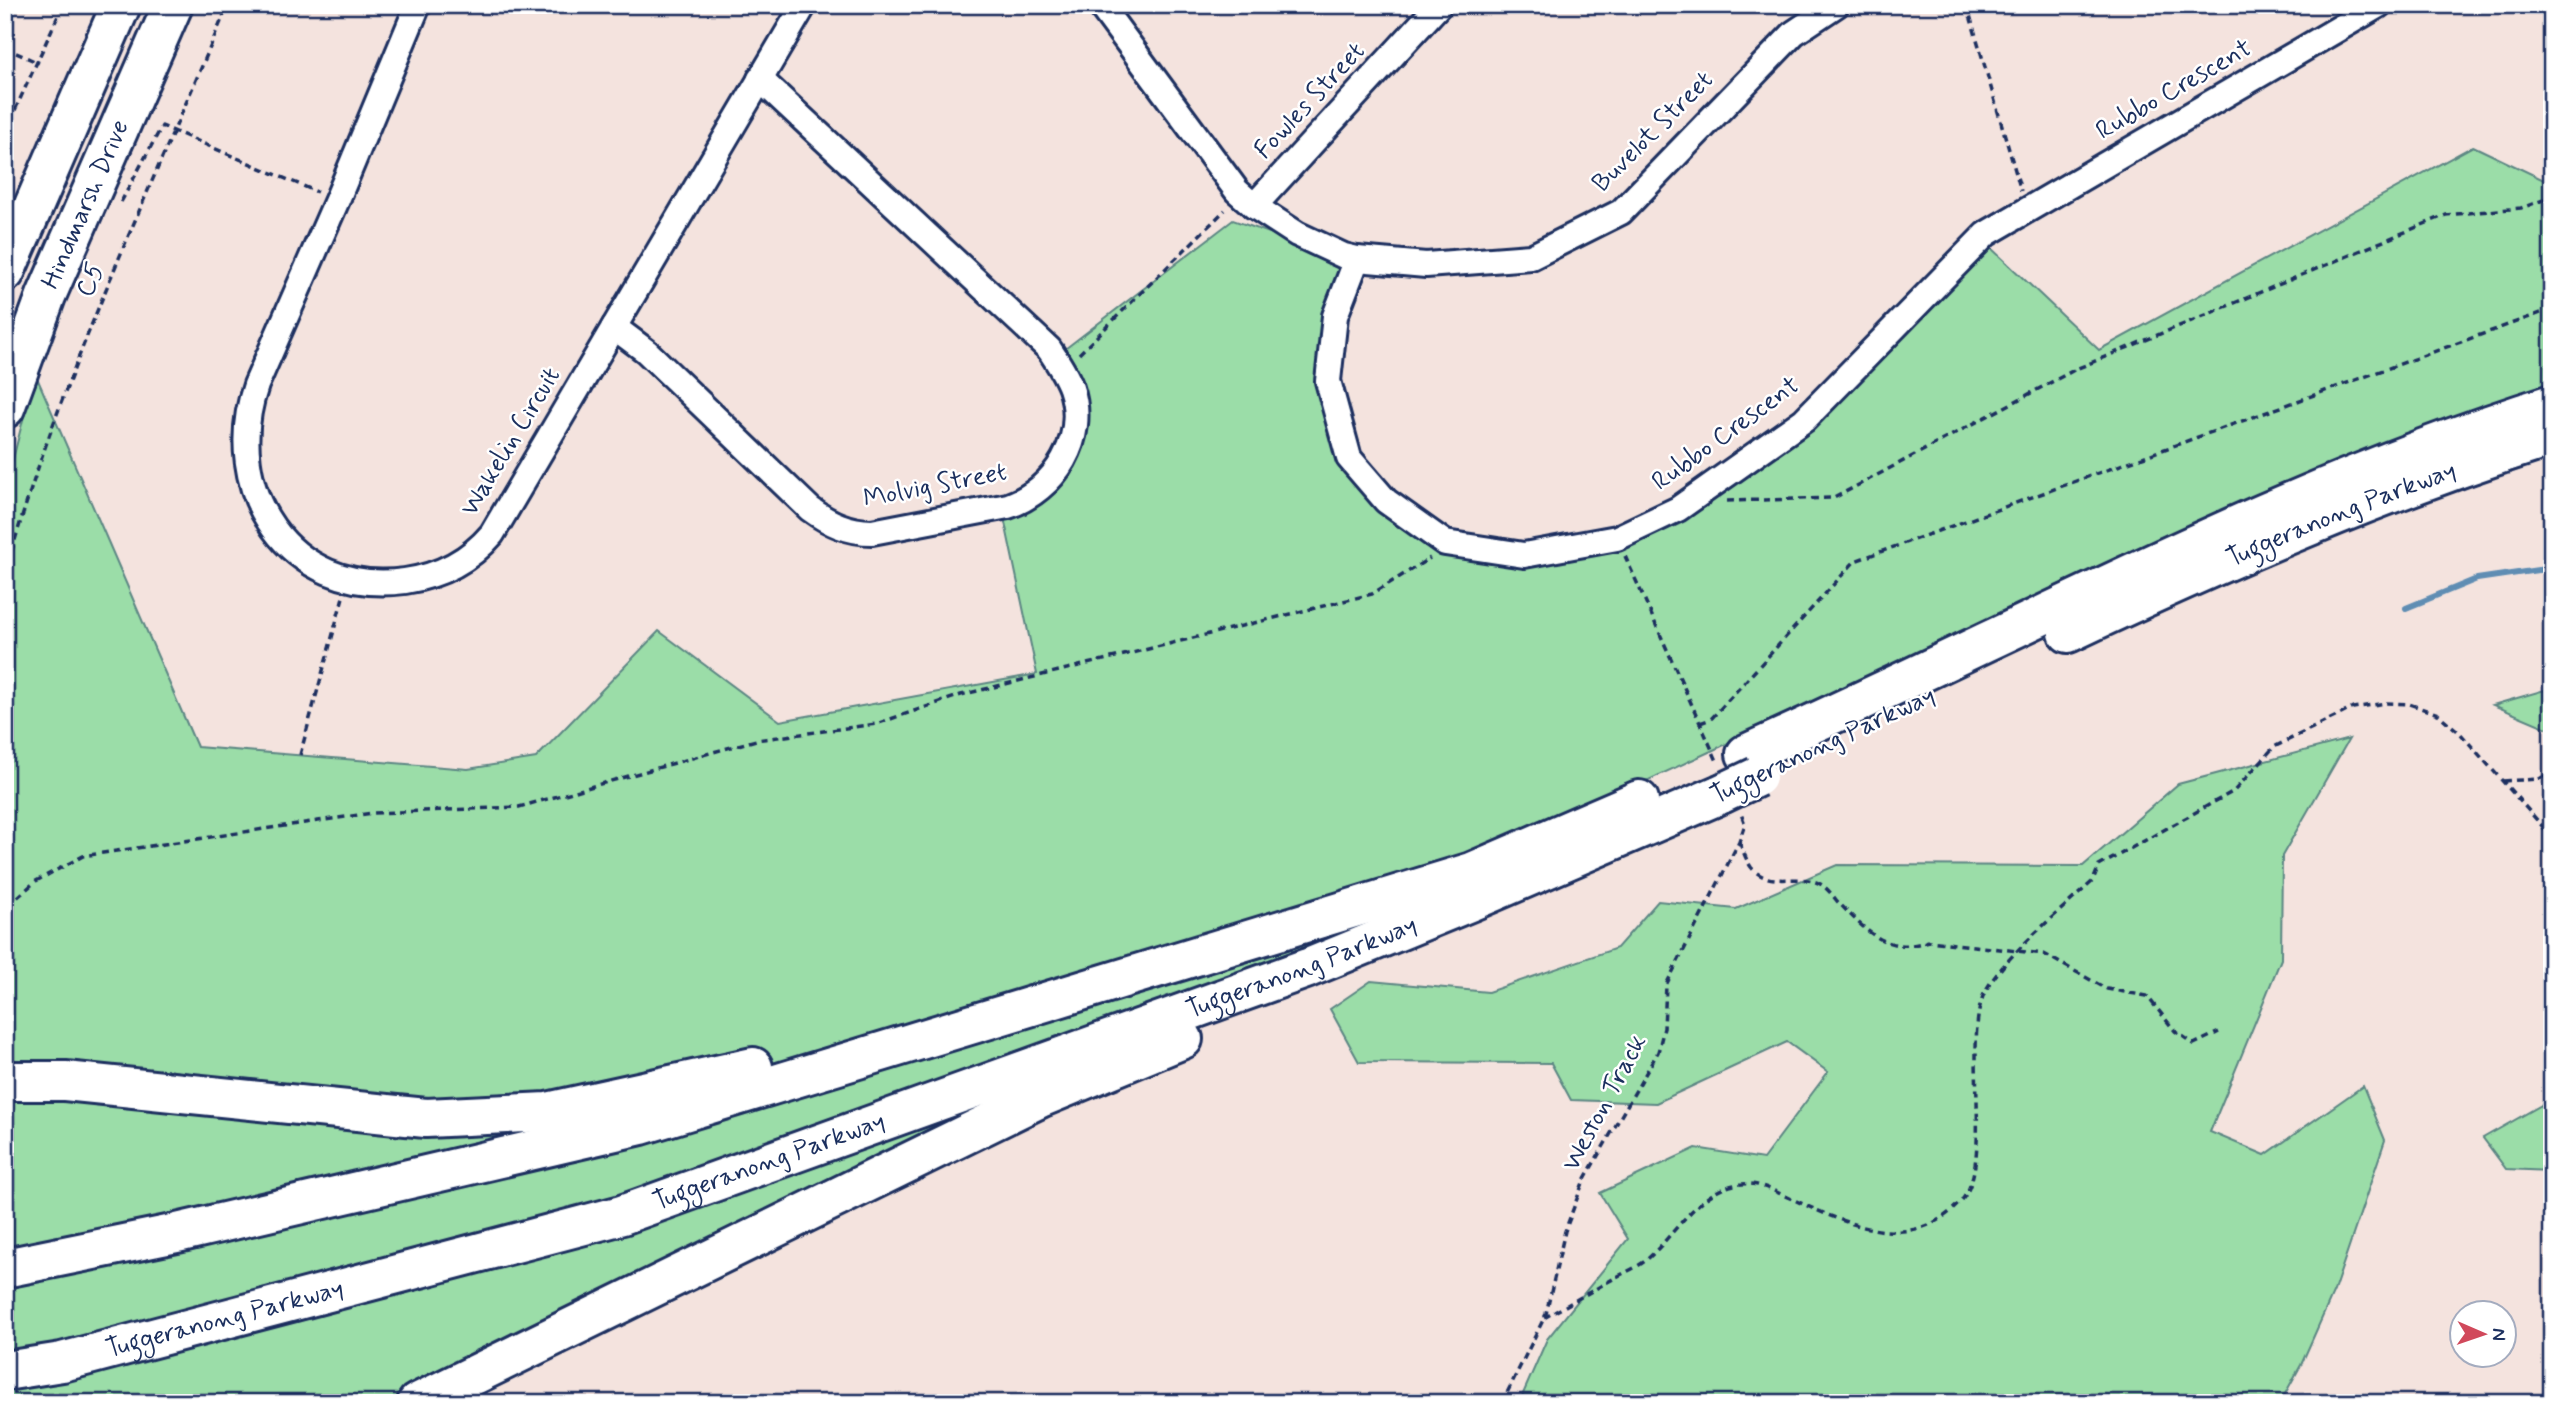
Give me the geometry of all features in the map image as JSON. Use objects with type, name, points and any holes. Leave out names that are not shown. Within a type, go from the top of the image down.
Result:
[{"type":"main road","name":"Hindmarsh Drive","points":[[5,272],[121,5]]},
{"type":"main road","name":"Hindmarsh Drive","points":[[5,408],[46,296],[173,5]]},
{"type":"main road","name":"Tuggeranong Parkway","points":[[5,1268],[177,1233],[641,1125],[1472,872],[1733,780],[1834,714],[2192,544],[2427,449],[2552,404]]},
{"type":"main road","name":"Tuggeranong Parkway","points":[[5,1371],[62,1362],[622,1215],[1308,968],[1472,901],[1733,780],[2202,570],[2325,518],[2552,437]]},
{"type":"main road","points":[[417,1403],[1040,1098],[1315,985],[1472,901]]},
{"type":"main road","points":[[5,1081],[65,1081],[426,1118],[547,1112],[749,1068],[1233,944]]},
{"type":"main road","points":[[5,1061],[65,1081]]},
{"type":"street","name":"Wakelin Circuit","points":[[418,5],[248,409],[245,452],[248,474],[256,497],[278,534],[292,549],[331,573],[375,583],[417,579],[438,573],[480,549],[492,534],[804,5]]},
{"type":"street","name":"Buvelot Street","points":[[1100,5],[1245,198],[1297,234],[1344,256],[1426,265],[1531,257],[1621,212],[1794,33],[1836,5]]},
{"type":"street","name":"Fowles Street","points":[[1245,198],[1439,5]]},
{"type":"street","name":"Rubbo Crescent","points":[[1357,259],[1335,316],[1328,380],[1349,458],[1387,501],[1445,543],[1524,555],[1617,538],[1678,509],[1804,420],[1986,234],[2379,5]]},
{"type":"street","name":"Molvig Street","points":[[614,327],[646,351],[810,509],[824,519],[856,532],[872,532],[1008,506],[1035,494],[1057,472],[1072,439],[1075,419],[1071,388],[1049,349],[760,79]]},
{"type":"path","points":[[5,132],[39,63],[63,5]]},
{"type":"path","name":"C5","points":[[5,575],[18,528],[72,371],[228,5]]},
{"type":"path","points":[[1967,5],[2027,210]]},
{"type":"path","points":[[5,48],[39,63]]},
{"type":"path","points":[[118,206],[162,126],[337,200]]},
{"type":"path","points":[[1693,498],[1735,501],[1834,498],[2088,363],[2446,215],[2521,208],[2552,197]]},
{"type":"path","points":[[1062,371],[1230,205],[1245,198]]},
{"type":"path","points":[[1700,723],[1711,719],[1855,561],[2552,309]]},
{"type":"path","points":[[1617,538],[1700,723],[1733,780]]},
{"type":"path","points":[[5,917],[11,904],[36,881],[83,856],[372,813],[519,807],[756,740],[876,724],[961,695],[1372,594],[1453,544]]},
{"type":"path","points":[[300,755],[348,578]]},
{"type":"path","points":[[1544,1318],[1644,1262],[1708,1196],[1722,1188],[1757,1184],[1806,1206],[1872,1229],[1896,1233],[1917,1230],[1942,1218],[1961,1202],[1970,1190],[1977,1157],[1976,1038],[1982,998],[2001,966],[2093,881],[2099,866],[2234,791],[2274,747],[2353,708],[2386,703],[2409,704],[2438,714],[2460,733],[2552,836]]},
{"type":"path","points":[[2503,781],[2539,779],[2552,772]]},
{"type":"path","name":"Weston Track","points":[[1502,1403],[1544,1318],[1565,1231],[1584,1180],[1658,1052],[1664,1028],[1666,985],[1739,842],[1745,824],[1733,780]]},
{"type":"path","points":[[1739,842],[1751,867],[1762,877],[1774,880],[1810,880],[1823,886],[1870,934],[1886,943],[1918,945],[1929,941],[2044,954],[2108,989],[2147,996],[2175,1031],[2194,1044],[2219,1032]]},
{"type":"green space","points":[[2473,146],[2552,182],[2552,404],[1735,740],[1456,869],[1217,1016],[515,1343],[398,1403],[5,1403],[5,490],[35,373],[197,747],[468,769],[536,758],[659,631],[780,721],[1037,674],[1002,508],[1039,498],[1087,412],[1061,352],[1233,220],[1284,238],[1343,271],[1324,381],[1383,507],[1523,559],[1685,516],[1989,246],[2099,350]]},
{"type":"green space","points":[[2552,688],[2552,730],[2493,705]]},
{"type":"green space","points":[[2349,739],[2282,856],[2281,959],[2210,1132],[2265,1155],[2363,1086],[2385,1140],[2334,1291],[2301,1365],[2280,1403],[1519,1403],[1547,1339],[1628,1239],[1600,1193],[1696,1148],[1763,1159],[1828,1072],[1787,1042],[1656,1103],[1571,1100],[1551,1063],[1359,1062],[1330,1009],[1371,981],[1488,992],[1617,948],[1658,901],[1736,909],[1837,865],[2083,866],[2178,784]]},
{"type":"green space","points":[[2552,1099],[2552,1171],[2506,1169],[2483,1138]]},
{"type":"waterway","points":[[2406,608],[2477,579],[2552,568]]}]
